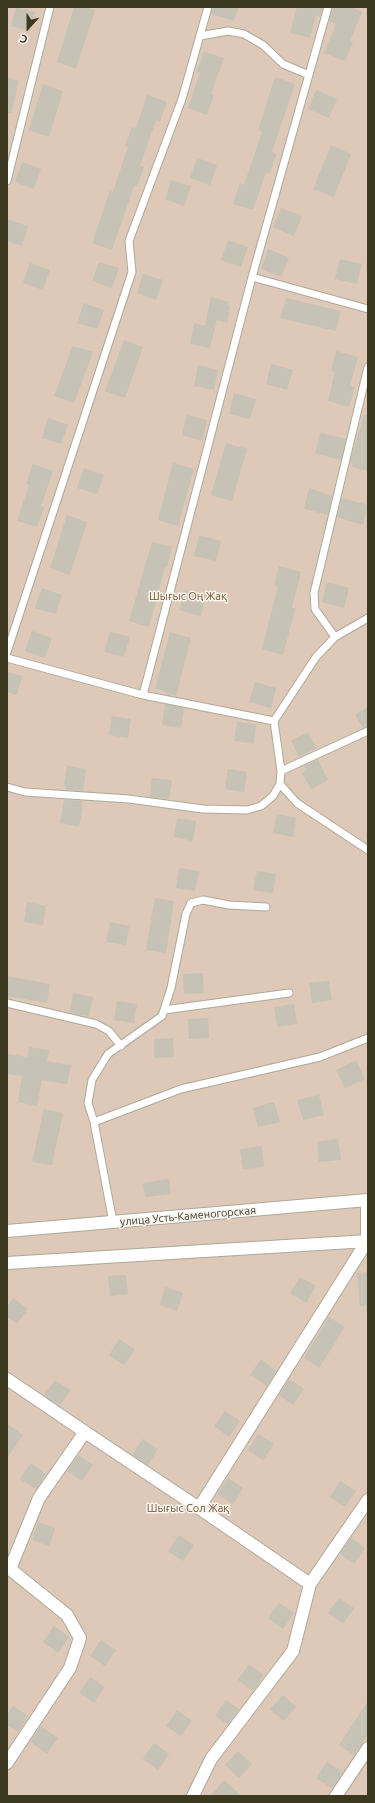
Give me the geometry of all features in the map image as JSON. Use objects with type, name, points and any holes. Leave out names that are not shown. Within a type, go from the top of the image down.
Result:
[{"type":"street","name":"улица Усть-Каменогорская","points":[[7,1231],[368,1200]]},
{"type":"street","points":[[199,1508],[367,1241],[368,1200]]},
{"type":"street","points":[[7,1263],[367,1241]]},
{"type":"street","points":[[7,1379],[310,1584]]},
{"type":"street","points":[[7,1762],[70,1668],[80,1638],[67,1615],[8,1570],[39,1498],[85,1432]]},
{"type":"street","points":[[193,1796],[211,1759],[293,1651],[310,1584],[368,1500]]},
{"type":"street","points":[[336,1796],[368,1748]]},
{"type":"lane","points":[[7,180],[50,7]]},
{"type":"lane","points":[[7,652],[132,272],[129,241],[182,99],[208,7]]},
{"type":"lane","points":[[143,695],[252,277],[328,7]]},
{"type":"lane","points":[[200,36],[228,31],[244,34],[263,45],[283,64],[309,75]]},
{"type":"lane","points":[[252,277],[368,308]]},
{"type":"lane","points":[[335,637],[315,609],[314,593],[368,367]]},
{"type":"lane","points":[[7,787],[25,792],[129,799],[203,809],[247,810],[261,806],[273,796],[280,784],[281,771],[274,721],[316,657],[335,637],[368,618]]},
{"type":"lane","points":[[7,658],[143,695],[274,721]]},
{"type":"lane","points":[[281,771],[368,731]]},
{"type":"lane","points":[[280,784],[297,803],[368,850]]},
{"type":"lane","points":[[113,1222],[94,1122],[88,1102],[92,1080],[108,1054],[162,1016],[171,988],[186,914],[191,903],[203,900],[266,907]]},
{"type":"lane","points":[[164,1010],[289,993]]},
{"type":"lane","points":[[7,1003],[96,1024],[108,1031],[121,1046]]},
{"type":"lane","points":[[94,1122],[181,1089],[320,1057],[368,1038]]},
{"type":"green space","name":"Шығыс Оң Жақ","points":[[7,7],[368,7],[368,1796],[7,1796]]},
{"type":"building","points":[[16,7],[35,12],[30,31],[11,26]]},
{"type":"building","points":[[74,7],[86,7],[95,10],[76,69],[57,62]]},
{"type":"building","points":[[213,7],[239,7],[234,21],[211,14]]},
{"type":"building","points":[[297,7],[323,7],[320,17],[316,15],[310,38],[290,33]]},
{"type":"building","points":[[333,7],[351,7],[362,12],[350,41],[353,42],[345,61],[324,53],[336,24],[329,21]]},
{"type":"building","points":[[204,52],[224,58],[211,94],[214,95],[207,115],[188,108],[200,73],[197,71]]},
{"type":"building","points":[[7,77],[19,81],[11,113],[7,113]]},
{"type":"building","points":[[275,77],[295,84],[272,152],[276,154],[270,174],[266,172],[253,210],[233,204],[240,183],[244,185],[262,132],[258,130]]},
{"type":"building","points":[[43,84],[63,91],[49,137],[29,130]]},
{"type":"building","points":[[316,90],[337,99],[329,118],[308,109]]},
{"type":"building","points":[[147,95],[167,102],[160,122],[156,120],[140,166],[144,167],[137,187],[134,186],[112,250],[92,243],[110,191],[113,192],[128,147],[125,146],[132,127],[136,128]]},
{"type":"building","points":[[331,145],[351,154],[334,197],[313,189]]},
{"type":"building","points":[[197,158],[217,165],[210,185],[190,178]]},
{"type":"building","points":[[22,162],[41,169],[34,189],[15,182]]},
{"type":"building","points":[[171,180],[191,186],[184,206],[165,199]]},
{"type":"building","points":[[281,208],[302,216],[294,236],[273,227]]},
{"type":"building","points":[[7,219],[28,226],[22,246],[7,241]]},
{"type":"building","points":[[228,240],[248,247],[241,267],[221,260]]},
{"type":"building","points":[[268,249],[289,258],[281,277],[261,269]]},
{"type":"building","points":[[340,259],[362,264],[357,284],[335,279]]},
{"type":"building","points":[[99,262],[119,268],[112,288],[92,281]]},
{"type":"building","points":[[30,263],[50,270],[43,290],[23,283]]},
{"type":"building","points":[[143,274],[163,280],[156,300],[137,293]]},
{"type":"building","points":[[211,297],[229,302],[228,305],[230,306],[227,323],[217,320],[210,348],[190,344],[194,323],[205,326]]},
{"type":"building","points":[[286,298],[341,311],[336,331],[280,318]]},
{"type":"building","points":[[84,303],[104,310],[97,329],[77,323]]},
{"type":"building","points":[[124,340],[143,347],[125,398],[105,391]]},
{"type":"building","points":[[73,346],[93,352],[74,403],[54,396]]},
{"type":"building","points":[[336,351],[358,357],[350,386],[355,387],[349,407],[328,401],[335,372],[331,371]]},
{"type":"building","points":[[271,364],[293,370],[287,390],[266,384]]},
{"type":"building","points":[[198,365],[218,370],[214,390],[194,386]]},
{"type":"building","points":[[234,393],[256,399],[250,419],[229,414]]},
{"type":"building","points":[[187,415],[207,420],[202,441],[182,435]]},
{"type":"building","points":[[364,415],[368,415],[368,471],[352,467],[353,463],[350,462]]},
{"type":"building","points":[[48,418],[68,425],[61,444],[42,438]]},
{"type":"building","points":[[321,433],[346,439],[341,460],[315,453]]},
{"type":"building","points":[[226,443],[247,449],[232,501],[211,495]]},
{"type":"building","points":[[173,463],[194,469],[178,526],[158,520]]},
{"type":"building","points":[[33,464],[53,471],[41,506],[44,508],[37,527],[17,521],[29,485],[26,484]]},
{"type":"building","points":[[84,468],[104,475],[97,494],[77,488]]},
{"type":"building","points":[[309,488],[332,496],[328,515],[304,509]]},
{"type":"building","points":[[342,498],[368,505],[363,525],[337,517]]},
{"type":"building","points":[[67,515],[87,522],[70,575],[50,568]]},
{"type":"building","points":[[199,535],[221,541],[216,561],[194,556]]},
{"type":"building","points":[[152,542],[172,547],[167,567],[165,567],[149,627],[129,621]]},
{"type":"building","points":[[279,566],[301,572],[292,608],[295,609],[283,655],[262,649],[278,587],[274,586]]},
{"type":"building","points":[[327,582],[349,588],[344,608],[322,602]]},
{"type":"building","points":[[42,588],[62,595],[55,614],[35,608]]},
{"type":"building","points":[[184,590],[206,595],[201,616],[179,610]]},
{"type":"building","points":[[32,631],[52,638],[45,658],[25,651]]},
{"type":"building","points":[[110,632],[130,637],[124,657],[104,652]]},
{"type":"building","points":[[170,632],[191,638],[176,696],[166,694],[166,692],[155,689]]},
{"type":"building","points":[[7,672],[22,676],[17,695],[7,692]]},
{"type":"building","points":[[255,682],[276,688],[271,708],[249,702]]},
{"type":"building","points":[[165,704],[184,708],[181,728],[162,725]]},
{"type":"building","points":[[368,707],[368,726],[363,728],[355,715]]},
{"type":"building","points":[[112,716],[131,719],[128,738],[109,735]]},
{"type":"building","points":[[237,722],[256,724],[254,744],[234,741]]},
{"type":"building","points":[[308,732],[317,748],[299,757],[291,741]]},
{"type":"building","points":[[318,760],[328,780],[311,789],[302,773],[307,770],[304,766]]},
{"type":"building","points":[[67,766],[86,769],[83,791],[66,790],[66,786],[64,785]]},
{"type":"building","points":[[228,769],[247,772],[244,792],[225,789]]},
{"type":"building","points":[[152,778],[172,780],[169,799],[150,797]]},
{"type":"building","points":[[64,800],[82,801],[81,807],[83,807],[79,827],[60,823]]},
{"type":"building","points":[[277,814],[296,818],[293,837],[273,833]]},
{"type":"building","points":[[177,818],[196,821],[193,841],[174,837]]},
{"type":"building","points":[[179,868],[199,871],[195,891],[176,888]]},
{"type":"building","points":[[257,871],[276,874],[273,893],[253,890]]},
{"type":"building","points":[[155,898],[174,901],[166,953],[146,950]]},
{"type":"building","points":[[27,902],[46,906],[43,925],[24,922]]},
{"type":"building","points":[[110,922],[129,926],[126,945],[106,942]]},
{"type":"building","points":[[203,973],[204,993],[184,994],[183,974]]},
{"type":"building","points":[[7,976],[50,984],[47,1003],[7,996]]},
{"type":"building","points":[[329,981],[332,1000],[312,1003],[309,983]]},
{"type":"building","points":[[73,993],[93,997],[89,1016],[70,1013]]},
{"type":"building","points":[[117,1001],[137,1004],[134,1023],[114,1020]]},
{"type":"building","points":[[294,1004],[297,1024],[277,1027],[274,1007]]},
{"type":"building","points":[[208,1018],[209,1038],[189,1039],[188,1019]]},
{"type":"building","points":[[173,1038],[174,1057],[154,1058],[154,1039]]},
{"type":"building","points":[[29,1047],[49,1050],[47,1061],[71,1065],[67,1084],[42,1080],[37,1106],[18,1102],[22,1076],[7,1074],[7,1054],[28,1057]]},
{"type":"building","points":[[356,1060],[365,1079],[345,1088],[336,1070]]},
{"type":"building","points":[[319,1095],[324,1115],[303,1120],[297,1100]]},
{"type":"building","points":[[274,1102],[280,1122],[258,1127],[253,1108]]},
{"type":"building","points":[[44,1109],[63,1113],[52,1165],[32,1162]]},
{"type":"building","points":[[338,1139],[341,1160],[319,1162],[317,1142]]},
{"type":"building","points":[[262,1146],[264,1167],[243,1169],[240,1149]]},
{"type":"building","points":[[169,1179],[171,1194],[145,1197],[143,1183]]},
{"type":"building","points":[[368,1272],[368,1305],[360,1306],[357,1273]]},
{"type":"building","points":[[126,1275],[128,1294],[110,1296],[108,1276]]},
{"type":"building","points":[[300,1277],[316,1286],[306,1303],[290,1293]]},
{"type":"building","points":[[165,1287],[183,1293],[177,1311],[160,1305]]},
{"type":"building","points":[[13,1298],[28,1309],[17,1324],[7,1317],[7,1306]]},
{"type":"building","points":[[329,1317],[345,1327],[319,1368],[304,1358]]},
{"type":"building","points":[[119,1339],[135,1350],[124,1365],[109,1355]]},
{"type":"building","points":[[261,1359],[276,1371],[267,1386],[250,1375]]},
{"type":"building","points":[[289,1379],[304,1389],[293,1405],[279,1395]]},
{"type":"building","points":[[55,1380],[70,1390],[60,1406],[44,1395]]},
{"type":"building","points":[[225,1411],[240,1421],[229,1437],[214,1426]]},
{"type":"building","points":[[7,1424],[23,1435],[7,1458]]},
{"type":"building","points":[[258,1434],[274,1444],[263,1460],[248,1450]]},
{"type":"building","points":[[143,1439],[158,1449],[148,1465],[132,1455]]},
{"type":"building","points":[[78,1455],[93,1465],[82,1481],[67,1471]]},
{"type":"building","points":[[31,1463],[46,1474],[36,1489],[20,1479]]},
{"type":"building","points":[[228,1478],[243,1488],[233,1504],[217,1494]]},
{"type":"building","points":[[340,1481],[356,1491],[345,1507],[330,1497]]},
{"type":"building","points":[[38,1522],[55,1528],[49,1546],[32,1540]]},
{"type":"building","points":[[179,1535],[194,1545],[183,1561],[168,1551]]},
{"type":"building","points":[[351,1538],[365,1548],[354,1564],[340,1554]]},
{"type":"building","points":[[339,1598],[354,1608],[343,1624],[328,1613]]},
{"type":"building","points":[[279,1603],[294,1613],[283,1629],[268,1618]]},
{"type":"building","points":[[54,1626],[69,1637],[58,1653],[43,1642]]},
{"type":"building","points":[[101,1640],[116,1650],[105,1666],[90,1656]]},
{"type":"building","points":[[249,1664],[264,1675],[253,1691],[238,1680]]},
{"type":"building","points":[[90,1677],[105,1687],[94,1703],[79,1693]]},
{"type":"building","points":[[283,1695],[296,1707],[284,1721],[270,1709]]},
{"type":"building","points":[[226,1700],[239,1709],[228,1724],[215,1716]]},
{"type":"building","points":[[368,1701],[368,1734],[354,1755],[339,1745]]},
{"type":"building","points":[[13,1706],[28,1716],[18,1732],[7,1725],[7,1715]]},
{"type":"building","points":[[177,1710],[192,1721],[181,1736],[166,1726]]},
{"type":"building","points":[[40,1726],[58,1738],[47,1754],[31,1741]]},
{"type":"building","points":[[154,1743],[169,1754],[158,1770],[143,1759]]},
{"type":"building","points":[[238,1751],[252,1764],[239,1778],[225,1765]]},
{"type":"building","points":[[327,1762],[343,1772],[332,1788],[316,1778]]},
{"type":"building","points":[[224,1780],[242,1796],[210,1796]]},
{"type":"park label","name":"Шығыс Сол Жақ","points":[[188,1508]]}]
